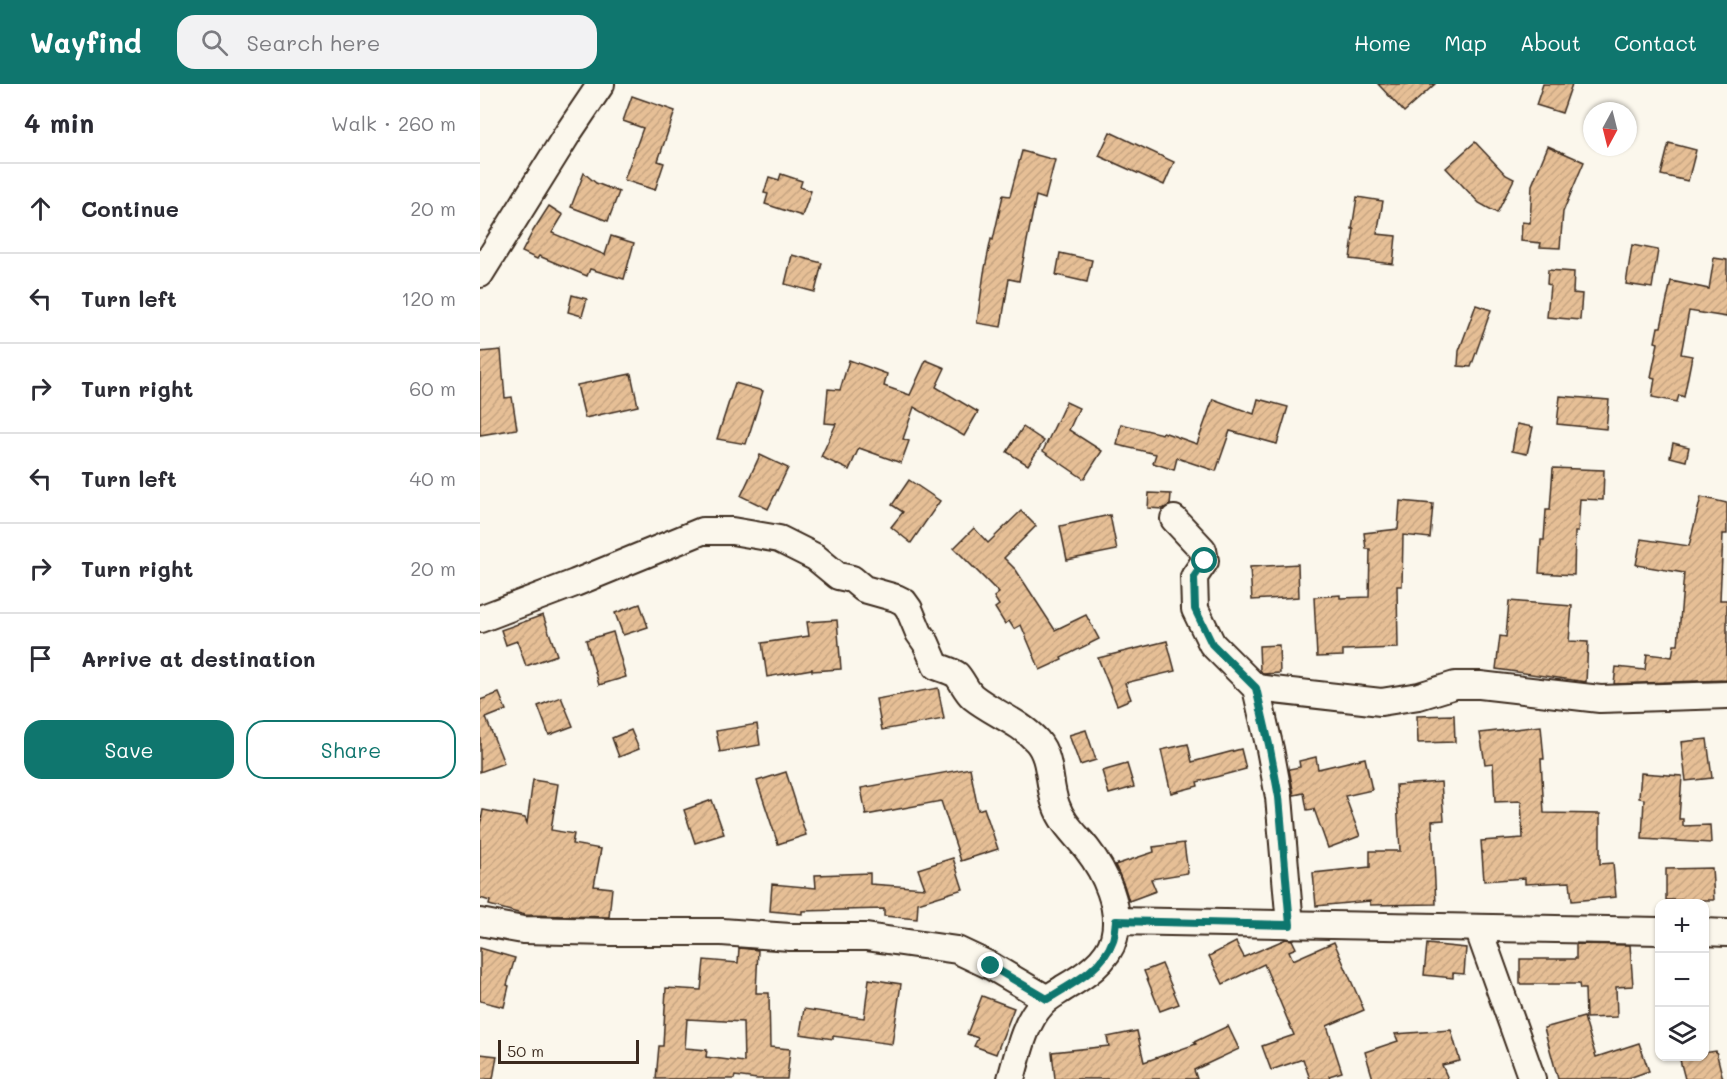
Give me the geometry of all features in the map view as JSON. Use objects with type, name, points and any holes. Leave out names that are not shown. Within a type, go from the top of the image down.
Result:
[{"type":"street","points":[[480,274],[601,84]]},
{"type":"street","points":[[1174,519],[1203,550],[1205,561],[1194,577],[1195,609],[1212,644],[1256,688],[1279,797],[1290,925]]},
{"type":"street","points":[[480,619],[702,531],[732,531],[778,539],[815,556],[838,576],[852,579],[864,589],[904,602],[936,666],[955,674],[971,696],[1035,739],[1045,756],[1056,805],[1063,821],[1087,849],[1106,880],[1114,902],[1116,921],[1114,939],[1105,956],[1090,971],[1041,1005],[1031,1021],[1011,1079]]},
{"type":"street","points":[[1256,688],[1381,702],[1419,696],[1455,685],[1600,699],[1727,695]]},
{"type":"street","points":[[1116,921],[1655,931]]},
{"type":"street","points":[[480,922],[522,930],[722,932],[866,937],[957,950],[991,966],[1047,999]]},
{"type":"street","points":[[1478,928],[1532,1079]]},
{"type":"street","points":[[1709,932],[1727,933]]},
{"type":"building","points":[[1378,84],[1435,84],[1404,112]]},
{"type":"building","points":[[1543,84],[1572,84],[1562,113],[1536,105]]},
{"type":"building","points":[[632,96],[675,111],[658,161],[664,163],[655,190],[624,180],[643,128],[623,121]]},
{"type":"building","points":[[1110,132],[1174,162],[1164,185],[1099,156]]},
{"type":"building","points":[[1475,142],[1506,175],[1514,179],[1497,213],[1479,203],[1446,168]]},
{"type":"building","points":[[1669,143],[1696,150],[1688,181],[1661,175]]},
{"type":"building","points":[[1548,146],[1584,162],[1563,212],[1560,248],[1540,247],[1541,243],[1521,241],[1522,222],[1530,223],[1532,185]]},
{"type":"building","points":[[1022,151],[1055,160],[1045,199],[1036,196],[1019,281],[1009,279],[1001,327],[977,323],[991,239],[993,240],[1003,195],[1010,196]]},
{"type":"building","points":[[584,173],[596,183],[619,192],[608,221],[571,207]]},
{"type":"building","points":[[781,174],[802,181],[800,187],[811,191],[802,216],[765,204],[768,194],[764,193],[769,177],[779,180]]},
{"type":"building","points":[[1357,197],[1383,201],[1377,234],[1396,236],[1393,264],[1350,259]]},
{"type":"building","points":[[549,206],[563,215],[552,233],[605,255],[611,236],[634,243],[624,279],[590,269],[587,276],[539,256],[537,259],[522,252]]},
{"type":"building","points":[[1632,245],[1658,250],[1652,288],[1626,284]]},
{"type":"building","points":[[1060,253],[1092,260],[1087,282],[1056,275]]},
{"type":"building","points":[[792,255],[822,263],[815,292],[785,284]]},
{"type":"building","points":[[1714,258],[1727,260],[1727,317],[1689,311],[1681,354],[1692,356],[1684,397],[1679,395],[1677,402],[1652,397],[1655,378],[1651,377],[1658,343],[1655,342],[1658,327],[1661,327],[1671,281],[1709,289]]},
{"type":"building","points":[[1548,270],[1574,272],[1573,293],[1582,294],[1580,320],[1547,317],[1550,285],[1547,284]]},
{"type":"building","points":[[572,295],[587,299],[582,316],[568,312]]},
{"type":"building","points":[[1476,305],[1491,310],[1471,367],[1458,366],[1459,351]]},
{"type":"building","points":[[501,350],[505,398],[512,397],[517,429],[480,435],[480,352]]},
{"type":"building","points":[[849,360],[887,374],[884,386],[910,395],[926,360],[945,368],[936,387],[978,412],[964,436],[914,407],[903,439],[909,441],[901,463],[859,448],[849,470],[821,457],[836,424],[825,423],[828,389],[840,390]]},
{"type":"building","points":[[631,374],[638,406],[585,418],[577,385]]},
{"type":"building","points":[[735,383],[763,391],[746,444],[717,439]]},
{"type":"building","points":[[1560,396],[1609,400],[1606,429],[1557,424]]},
{"type":"building","points":[[1213,399],[1254,414],[1258,399],[1288,407],[1277,444],[1230,431],[1216,471],[1177,458],[1174,470],[1153,463],[1156,454],[1117,445],[1121,424],[1162,434],[1163,432],[1197,444]]},
{"type":"building","points":[[1066,402],[1079,408],[1069,430],[1102,451],[1084,479],[1043,451]]},
{"type":"building","points":[[1517,424],[1533,427],[1527,454],[1512,451]]},
{"type":"building","points":[[1023,427],[1044,441],[1028,465],[1007,452]]},
{"type":"building","points":[[1673,443],[1689,447],[1686,461],[1670,457]]},
{"type":"building","points":[[760,455],[788,468],[768,509],[741,496]]},
{"type":"building","points":[[1553,468],[1604,470],[1603,500],[1580,499],[1578,532],[1575,532],[1574,575],[1539,573],[1546,510],[1550,510]]},
{"type":"building","points":[[909,480],[940,501],[911,543],[891,527],[903,512],[892,505]]},
{"type":"building","points":[[1149,493],[1171,494],[1170,505],[1163,509],[1148,508]]},
{"type":"building","points":[[1701,497],[1727,503],[1727,534],[1723,534],[1720,600],[1727,600],[1727,680],[1614,684],[1616,667],[1645,670],[1647,654],[1672,657],[1674,645],[1678,645],[1684,573],[1636,565],[1641,539],[1689,546]]},
{"type":"building","points":[[1400,501],[1433,504],[1430,538],[1403,535],[1402,586],[1397,586],[1398,648],[1343,650],[1343,656],[1317,657],[1314,597],[1340,595],[1340,598],[1369,597],[1370,549],[1366,549],[1364,533],[1398,529]]},
{"type":"building","points":[[1021,511],[1036,526],[1004,558],[1016,570],[1055,630],[1086,615],[1099,639],[1040,670],[1021,625],[1014,629],[1009,621],[1005,624],[995,608],[999,605],[994,597],[999,593],[954,548],[974,528],[988,543]]},
{"type":"building","points":[[1110,515],[1117,550],[1067,560],[1060,526]]},
{"type":"building","points":[[1298,564],[1299,597],[1252,600],[1250,567]]},
{"type":"building","points":[[1509,601],[1572,606],[1569,641],[1588,642],[1586,682],[1496,669],[1500,636],[1506,637]]},
{"type":"building","points":[[640,604],[648,627],[623,635],[615,613]]},
{"type":"building","points":[[543,615],[557,655],[526,666],[517,641],[506,645],[501,630]]},
{"type":"building","points":[[837,620],[841,669],[812,671],[812,669],[767,677],[762,643],[809,636],[807,622]]},
{"type":"building","points":[[613,632],[626,677],[599,685],[586,640]]},
{"type":"building","points":[[1167,641],[1175,671],[1125,683],[1131,699],[1117,705],[1098,658]]},
{"type":"building","points":[[1279,645],[1280,673],[1263,674],[1260,670],[1259,646]]},
{"type":"building","points":[[938,688],[944,719],[882,730],[876,699]]},
{"type":"building","points":[[499,693],[506,710],[486,718],[504,763],[480,772],[480,700]]},
{"type":"building","points":[[561,697],[573,726],[549,735],[538,706]]},
{"type":"building","points":[[1454,715],[1455,742],[1418,743],[1417,716]]},
{"type":"building","points":[[757,724],[760,745],[720,752],[716,731]]},
{"type":"building","points":[[1541,726],[1544,759],[1541,759],[1544,813],[1600,814],[1600,864],[1613,863],[1616,897],[1572,901],[1570,882],[1525,884],[1525,878],[1484,881],[1481,841],[1523,838],[1521,801],[1495,802],[1493,763],[1485,764],[1480,733]]},
{"type":"building","points":[[631,730],[639,749],[619,757],[612,738]]},
{"type":"building","points":[[1086,730],[1096,760],[1080,765],[1069,735]]},
{"type":"building","points":[[1707,739],[1712,778],[1686,781],[1681,742]]},
{"type":"building","points":[[1188,744],[1192,762],[1241,749],[1246,769],[1197,782],[1198,786],[1171,793],[1161,750]]},
{"type":"building","points":[[1316,757],[1318,769],[1365,758],[1372,790],[1345,796],[1360,836],[1328,848],[1314,809],[1307,810],[1304,793],[1294,795],[1289,769],[1300,767],[1299,761]]},
{"type":"building","points":[[1127,764],[1134,787],[1109,794],[1102,771]]},
{"type":"building","points":[[970,768],[978,810],[984,808],[998,849],[961,861],[941,801],[866,815],[861,788]]},
{"type":"building","points":[[786,772],[806,835],[778,844],[757,781]]},
{"type":"building","points":[[1641,773],[1682,776],[1679,819],[1683,819],[1683,826],[1710,825],[1711,843],[1642,839],[1644,799],[1639,798]]},
{"type":"building","points":[[533,780],[558,784],[551,830],[574,834],[572,844],[601,849],[594,886],[612,888],[609,917],[525,915],[489,905],[490,901],[480,898],[480,826],[483,810],[525,818],[527,823]]},
{"type":"building","points":[[1441,782],[1444,820],[1432,821],[1436,904],[1370,905],[1370,901],[1316,906],[1313,873],[1370,867],[1370,851],[1400,851],[1396,785]]},
{"type":"building","points":[[712,800],[724,834],[695,843],[684,810]]},
{"type":"building","points":[[1184,843],[1188,873],[1151,879],[1156,891],[1129,901],[1115,865],[1154,852],[1153,847]]},
{"type":"building","points":[[953,858],[963,889],[918,903],[917,919],[884,916],[884,909],[802,911],[802,914],[770,911],[772,884],[816,888],[815,875],[870,873],[870,884],[925,888],[918,869]]},
{"type":"building","points":[[1712,868],[1714,900],[1666,899],[1666,869]]},
{"type":"building","points":[[1286,939],[1292,940],[1296,948],[1289,951],[1293,960],[1334,942],[1364,1010],[1327,1026],[1342,1072],[1329,1076],[1330,1079],[1310,1079],[1303,1059],[1271,1070],[1262,1046],[1294,1035],[1264,964],[1223,984],[1209,956],[1236,942],[1244,957]]},
{"type":"building","points":[[1427,944],[1466,948],[1464,974],[1453,973],[1453,978],[1424,975]]},
{"type":"building","points":[[1576,944],[1630,945],[1633,986],[1616,987],[1617,1017],[1586,1018],[1585,989],[1580,989],[1579,984],[1520,984],[1520,959],[1576,959]]},
{"type":"building","points":[[480,948],[515,958],[507,985],[509,986],[504,1007],[480,1001]]},
{"type":"building","points":[[739,948],[758,950],[756,993],[769,993],[770,1047],[790,1049],[787,1079],[735,1076],[734,1079],[656,1079],[659,1046],[663,1046],[666,988],[701,990],[704,960],[738,963]],"holes":[[[687,1019],[743,1022],[744,1062],[706,1057],[707,1050],[685,1048]]]},
{"type":"building","points":[[1162,964],[1179,1004],[1160,1011],[1144,971]]},
{"type":"building","points":[[869,979],[901,984],[892,1044],[800,1034],[804,1009],[864,1018]]},
{"type":"building","points":[[982,996],[1014,1008],[996,1054],[974,1046],[978,1038],[967,1034]]},
{"type":"building","points":[[1584,1017],[1596,1057],[1639,1043],[1649,1071],[1626,1079],[1558,1079],[1544,1028]]},
{"type":"building","points":[[1228,1026],[1239,1049],[1194,1070],[1197,1079],[1055,1079],[1052,1052],[1109,1046],[1107,1037],[1137,1031],[1144,1062],[1196,1044],[1194,1042]]},
{"type":"building","points":[[1451,1030],[1460,1061],[1442,1065],[1448,1079],[1373,1079],[1365,1052],[1398,1041],[1395,1034]]},
{"type":"building","points":[[1716,1051],[1723,1079],[1685,1079],[1680,1061],[1709,1061],[1709,1052]]},
{"type":"building","points":[[480,1054],[497,1056],[493,1079],[480,1079]]},
{"type":"route","points":[[991,966],[1047,999],[1090,971],[1105,956],[1114,939],[1116,921],[1290,925],[1279,797],[1256,688],[1212,644],[1195,609],[1194,577],[1205,561]]}]
